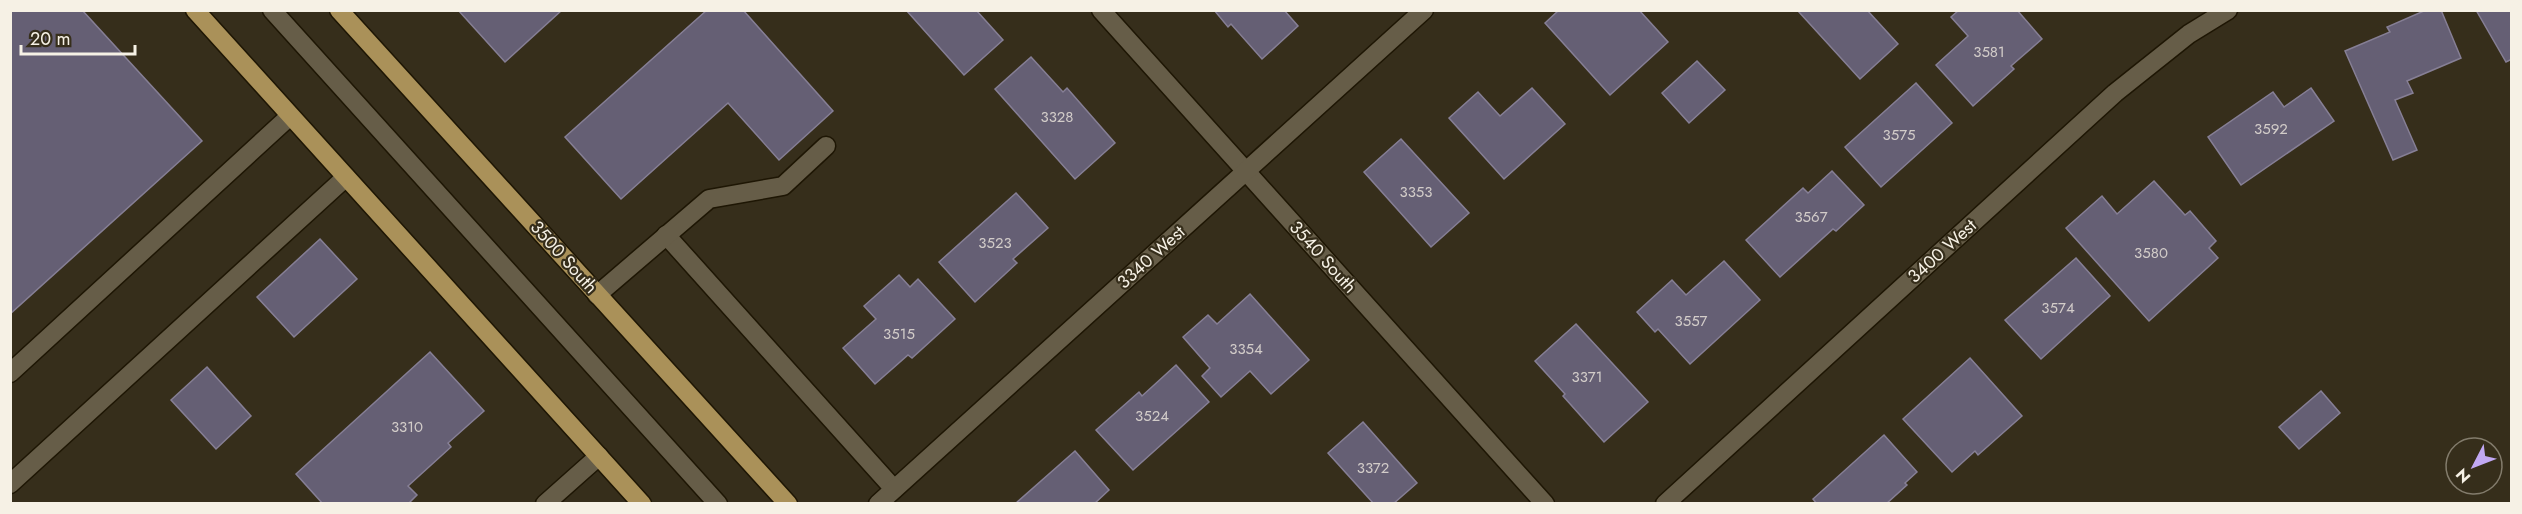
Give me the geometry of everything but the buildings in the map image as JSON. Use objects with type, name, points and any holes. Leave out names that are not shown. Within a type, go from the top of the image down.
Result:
[{"type":"main road","points":[[195,10],[642,504]]},
{"type":"main road","name":"3500 South","points":[[339,10],[788,504]]},
{"type":"street","points":[[272,10],[718,504]]},
{"type":"street","name":"3540 South","points":[[1101,10],[1545,504]]},
{"type":"street","name":"3340 West","points":[[878,504],[1424,10]]},
{"type":"street","name":"3400 West","points":[[1665,504],[2115,93],[2189,34],[2228,10]]},
{"type":"street","points":[[10,373],[290,116]]},
{"type":"street","points":[[597,295],[709,199],[783,186],[826,146]]},
{"type":"street","points":[[10,484],[346,177]]},
{"type":"street","points":[[666,235],[894,489]]},
{"type":"street","points":[[545,504],[599,456]]}]
